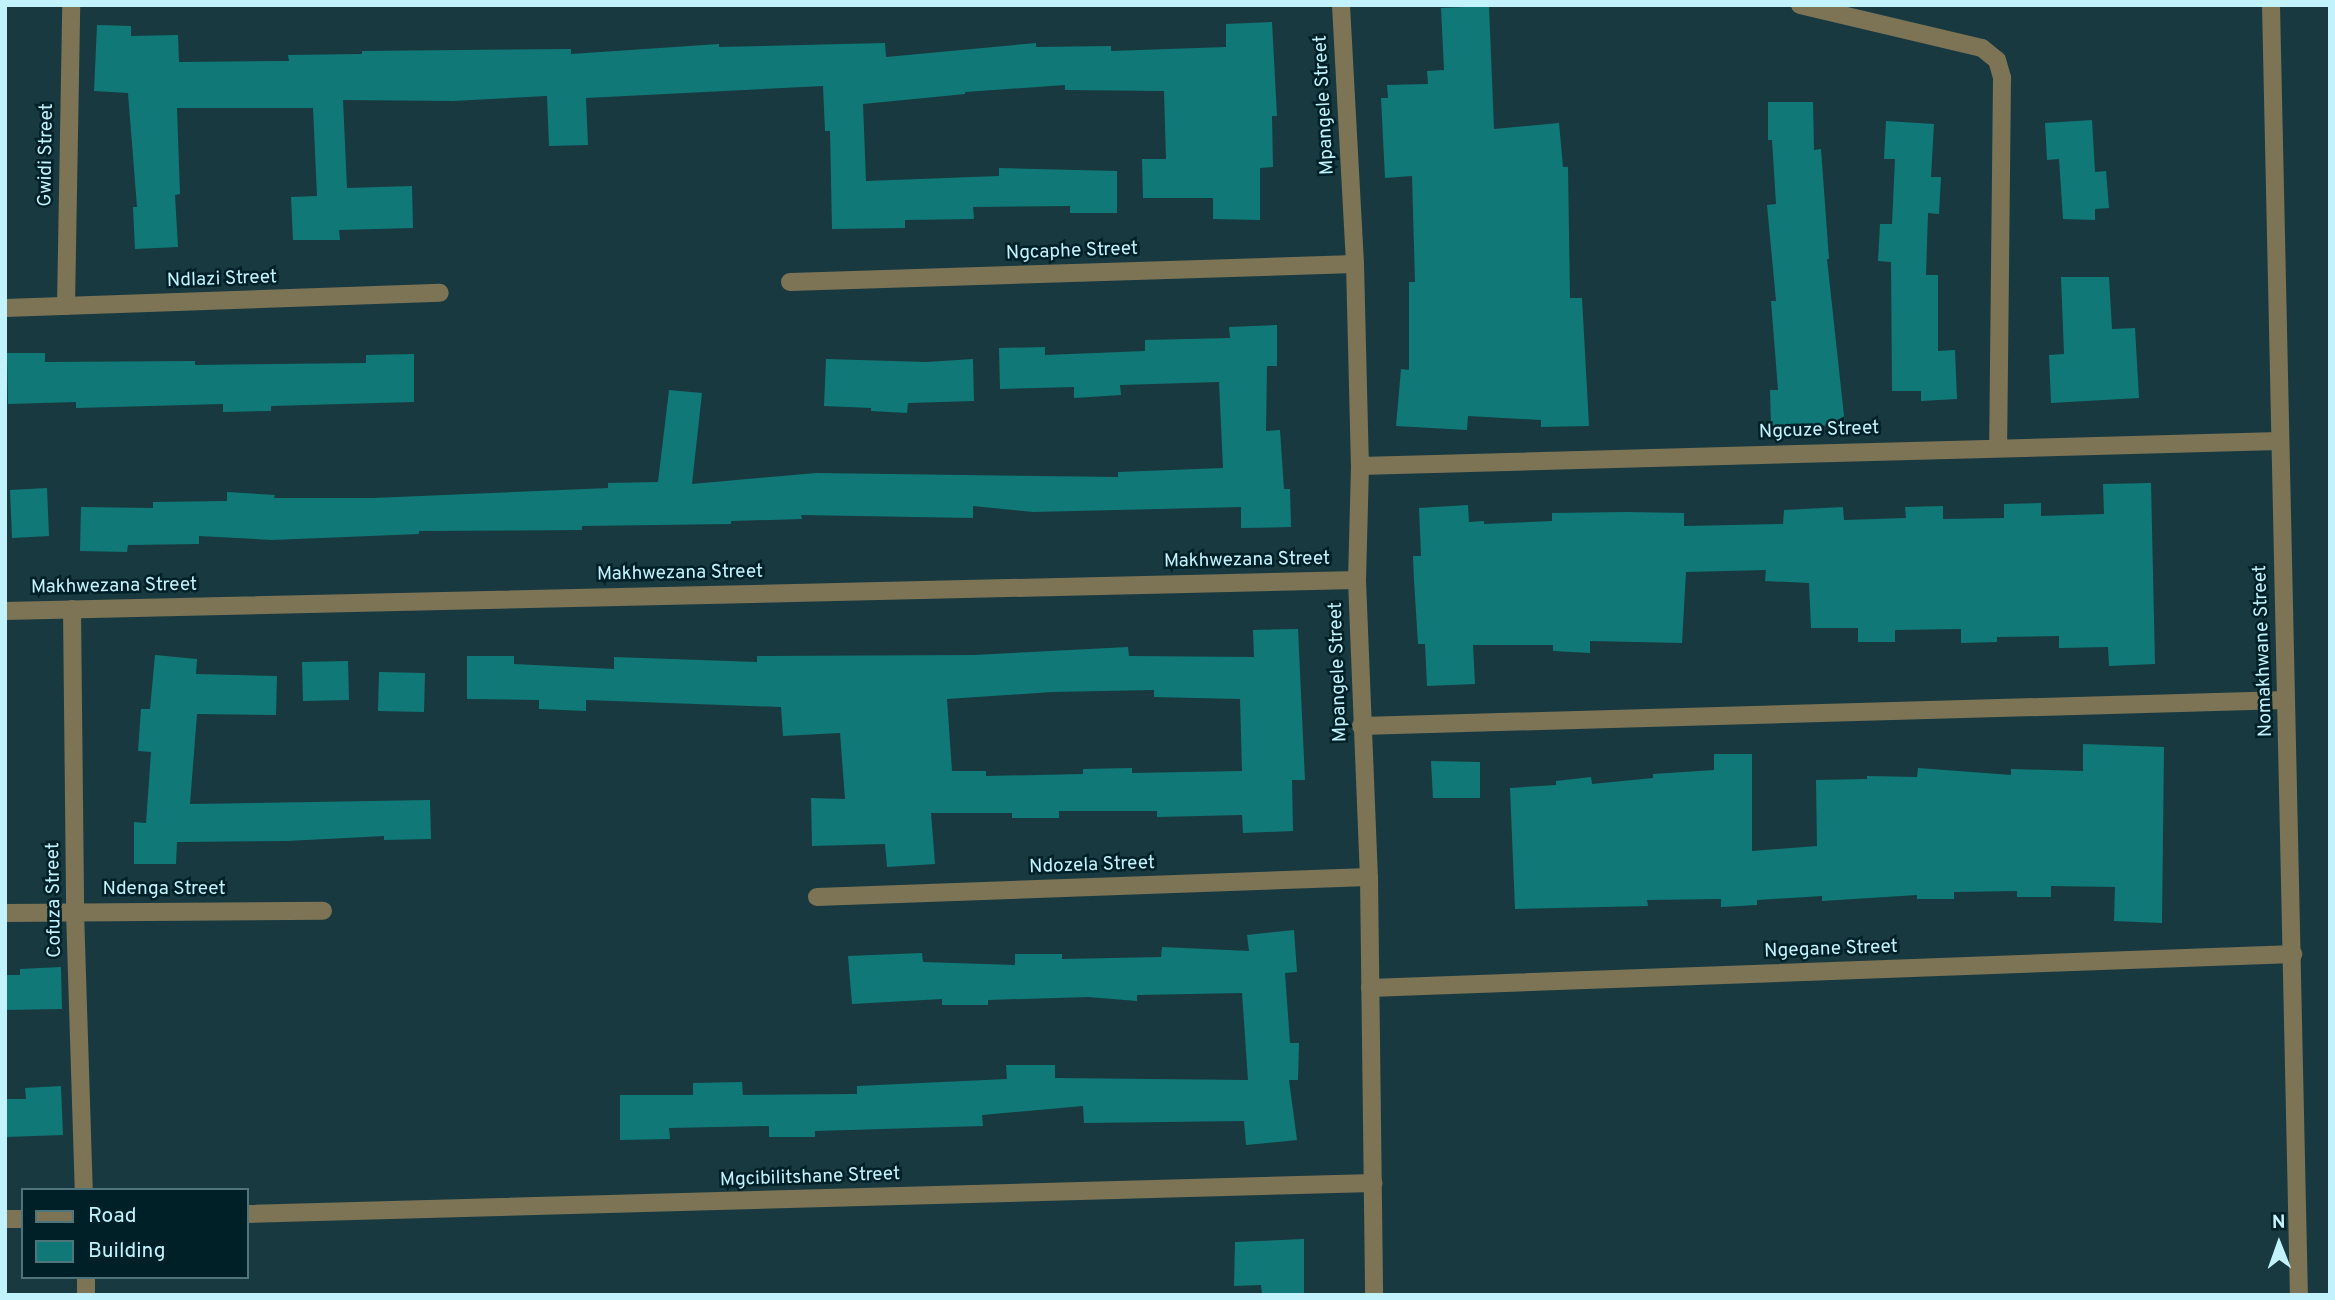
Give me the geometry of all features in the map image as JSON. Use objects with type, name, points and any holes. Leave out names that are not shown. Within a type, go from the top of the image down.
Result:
[{"type":"street","name":"Gwidi Street","points":[[66,306],[71,5]]},
{"type":"street","name":"Mpangele Street","points":[[1341,5],[1355,264],[1360,466],[1357,580],[1369,877],[1374,1295]]},
{"type":"street","points":[[1800,5],[1982,48],[1997,60],[2002,78],[1998,447]]},
{"type":"street","name":"Nomakhwane Street","points":[[2271,5],[2299,1295]]},
{"type":"street","name":"Ngcaphe Street","points":[[790,282],[1355,264]]},
{"type":"street","name":"Ndlazi Street","points":[[5,308],[440,293]]},
{"type":"street","name":"Ngcuze Street","points":[[1360,466],[2279,441]]},
{"type":"street","name":"Makhwezana Street","points":[[5,611],[1357,580]]},
{"type":"street","name":"Cofuza Street","points":[[72,609],[75,911],[84,1188]]},
{"type":"street","points":[[1362,726],[2286,700]]},
{"type":"street","name":"Ndozela Street","points":[[817,897],[1369,877]]},
{"type":"street","name":"Ndenga Street","points":[[5,913],[323,911]]},
{"type":"street","name":"Ngegane Street","points":[[1370,988],[2293,954]]},
{"type":"street","name":"Mgcibilitshane Street","points":[[248,1214],[1374,1183]]},
{"type":"building","points":[[1489,6],[1494,129],[1559,123],[1563,167],[1568,167],[1570,298],[1582,298],[1589,426],[1541,427],[1541,420],[1468,416],[1467,430],[1396,426],[1401,369],[1409,370],[1409,282],[1415,282],[1412,176],[1385,178],[1381,98],[1388,98],[1387,85],[1428,84],[1427,71],[1444,70],[1441,8]]},
{"type":"building","points":[[1272,22],[1277,116],[1272,116],[1273,167],[1260,168],[1260,220],[1213,219],[1213,198],[1143,198],[1142,159],[1166,159],[1164,91],[1065,90],[1065,85],[965,92],[863,104],[866,181],[999,176],[999,168],[1117,171],[1117,213],[1070,213],[1070,206],[973,207],[974,219],[905,220],[905,228],[832,229],[830,131],[825,131],[823,86],[586,98],[588,145],[549,146],[547,96],[453,101],[343,100],[347,188],[412,186],[413,228],[339,230],[340,240],[293,240],[291,197],[317,196],[313,108],[177,108],[180,194],[175,195],[178,247],[135,249],[133,207],[137,207],[128,93],[94,91],[97,25],[131,26],[131,36],[178,35],[179,62],[289,61],[288,55],[362,54],[362,51],[571,49],[571,54],[719,44],[719,47],[885,43],[886,57],[1036,43],[1036,47],[1111,46],[1111,51],[1226,47],[1226,24]]},
{"type":"building","points":[[1768,102],[1813,102],[1814,150],[1821,149],[1827,259],[1845,425],[1771,427],[1770,390],[1778,390],[1771,301],[1776,301],[1767,205],[1776,204],[1772,140],[1768,140]]},
{"type":"building","points":[[2092,120],[2095,172],[2106,171],[2109,208],[2095,209],[2095,220],[2063,219],[2059,159],[2047,160],[2045,123]]},
{"type":"building","points":[[1886,121],[1934,124],[1931,177],[1941,177],[1939,214],[1928,213],[1926,275],[1938,275],[1938,351],[1955,350],[1957,399],[1921,401],[1921,391],[1892,391],[1891,262],[1878,261],[1880,224],[1892,224],[1895,159],[1884,159]]},
{"type":"building","points":[[2061,277],[2109,277],[2112,329],[2135,328],[2139,398],[2051,403],[2049,355],[2064,354]]},
{"type":"building","points":[[1277,325],[1277,366],[1267,366],[1266,431],[1280,430],[1284,489],[1290,489],[1291,527],[1241,528],[1241,507],[1033,512],[973,506],[973,518],[801,515],[802,519],[731,521],[731,524],[582,526],[582,530],[419,531],[419,534],[272,540],[199,536],[199,544],[128,545],[127,552],[80,551],[81,507],[153,508],[153,502],[227,501],[227,492],[275,495],[274,498],[373,498],[608,488],[608,483],[658,482],[669,390],[702,393],[692,484],[816,473],[1118,477],[1118,472],[1223,468],[1219,382],[1120,385],[1121,395],[1074,398],[1074,387],[1000,389],[999,348],[1045,347],[1045,355],[1145,351],[1145,340],[1230,338],[1229,327]]},
{"type":"building","points":[[7,353],[45,353],[45,362],[195,361],[195,365],[366,363],[366,355],[414,354],[414,402],[271,406],[271,411],[223,412],[223,404],[76,408],[76,402],[8,404]]},
{"type":"building","points":[[826,359],[926,362],[973,359],[974,401],[908,403],[907,413],[824,406]]},
{"type":"building","points":[[2151,483],[2155,664],[2109,666],[2108,647],[2059,648],[2059,636],[1997,637],[1997,642],[1961,643],[1961,629],[1895,630],[1895,642],[1858,642],[1858,628],[1811,628],[1809,583],[1765,581],[1766,570],[1686,572],[1682,643],[1590,641],[1590,653],[1553,651],[1553,645],[1473,645],[1475,684],[1427,686],[1425,644],[1418,644],[1414,580],[1413,556],[1421,556],[1419,508],[1468,505],[1469,522],[1484,521],[1484,524],[1552,521],[1552,513],[1627,512],[1684,513],[1684,526],[1783,524],[1784,510],[1843,507],[1844,520],[1906,518],[1905,507],[1943,506],[1943,519],[2004,518],[2004,504],[2041,503],[2041,516],[2104,514],[2103,484]]},
{"type":"building","points":[[47,488],[49,536],[12,538],[10,490]]},
{"type":"building","points":[[1298,629],[1305,780],[1292,780],[1293,831],[1243,833],[1242,815],[1157,817],[1157,811],[1059,811],[1059,818],[1012,818],[1012,813],[931,813],[935,864],[887,867],[885,844],[812,846],[811,798],[845,799],[840,733],[783,736],[781,707],[586,700],[586,711],[539,709],[539,700],[467,699],[467,656],[514,656],[514,664],[614,669],[614,657],[757,662],[757,656],[974,655],[1128,647],[1129,656],[1254,657],[1253,630]],"holes":[[[1154,690],[1154,697],[1240,699],[1242,771],[1132,773],[1132,768],[1083,769],[1083,774],[986,776],[986,771],[952,771],[947,699],[1052,692]]]},
{"type":"building","points":[[155,655],[197,659],[196,674],[277,676],[276,715],[197,714],[190,804],[430,800],[431,839],[384,840],[384,836],[287,841],[177,842],[176,864],[134,864],[134,822],[146,823],[151,752],[138,751],[141,709],[150,709]]},
{"type":"building","points":[[348,661],[349,700],[303,701],[302,662]]},
{"type":"building","points":[[379,672],[425,673],[424,712],[378,711]]},
{"type":"building","points":[[2083,744],[2164,747],[2162,923],[2114,921],[2115,887],[2051,886],[2051,897],[2017,897],[2017,891],[1954,892],[1954,899],[1917,899],[1917,895],[1822,901],[1822,896],[1757,900],[1757,905],[1721,907],[1721,899],[1647,900],[1648,906],[1515,909],[1510,788],[1556,785],[1556,781],[1591,777],[1592,784],[1653,778],[1653,774],[1714,770],[1714,754],[1752,754],[1752,851],[1817,846],[1816,780],[1867,779],[1867,776],[1917,777],[1918,768],[2011,775],[2011,769],[2083,771]]},
{"type":"building","points":[[1431,761],[1480,762],[1480,798],[1433,798]]},
{"type":"building","points":[[1294,930],[1297,972],[1285,973],[1290,1043],[1299,1043],[1298,1080],[1289,1080],[1297,1140],[1246,1145],[1244,1121],[1084,1123],[1083,1106],[982,1115],[983,1126],[815,1131],[815,1137],[769,1137],[769,1126],[669,1128],[670,1139],[620,1140],[620,1095],[693,1095],[693,1083],[742,1082],[743,1095],[857,1094],[857,1086],[1007,1079],[1006,1065],[1055,1065],[1055,1078],[1248,1080],[1242,993],[1137,995],[1137,1001],[1088,997],[988,1000],[988,1005],[942,1005],[942,999],[852,1004],[848,956],[922,953],[923,962],[1015,965],[1015,954],[1062,954],[1062,959],[1161,957],[1162,947],[1249,951],[1247,935]]},
{"type":"building","points":[[61,967],[62,1009],[5,1010],[5,975],[20,975],[20,969]]},
{"type":"building","points":[[61,1086],[63,1135],[5,1137],[5,1099],[26,1099],[25,1088]]},
{"type":"building","points":[[1304,1239],[1304,1295],[1262,1295],[1261,1285],[1234,1286],[1235,1242]]}]
